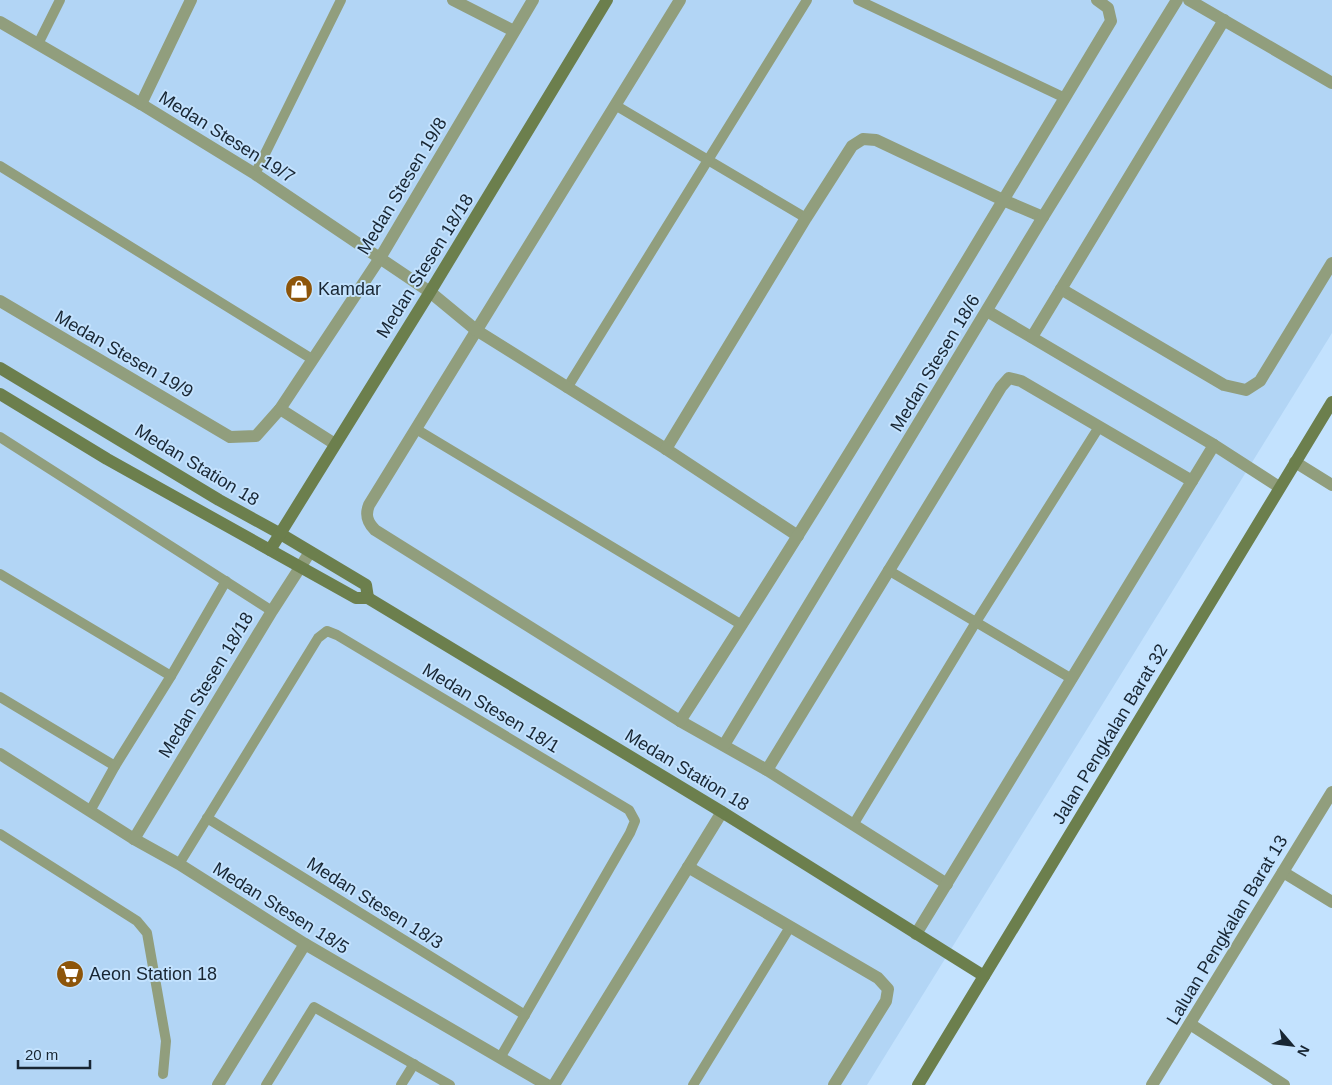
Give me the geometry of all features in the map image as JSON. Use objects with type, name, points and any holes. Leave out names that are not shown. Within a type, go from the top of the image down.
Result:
[{"type":"street","points":[[141,104],[191,0]]},
{"type":"street","points":[[453,0],[514,31]]},
{"type":"street","name":"Medan Stesen 19/8","points":[[230,436],[256,436],[280,410],[380,258],[533,0]]},
{"type":"street","name":"Medan Stesen 18/18","points":[[270,550],[430,292],[607,0]]},
{"type":"street","points":[[680,0],[369,505],[366,512],[367,519],[374,530],[680,721],[767,770],[948,884]]},
{"type":"street","points":[[680,721],[798,536],[1111,21],[1108,8],[1097,0]]},
{"type":"street","name":"Medan Stesen 18/6","points":[[724,745],[1043,217],[1177,0]]},
{"type":"street","points":[[1189,0],[1332,83]]},
{"type":"street","points":[[1032,337],[1224,20]]},
{"type":"street","name":"Medan Stesen 19/7","points":[[0,22],[141,104],[255,174],[430,292],[476,330],[666,449],[798,536]]},
{"type":"street","points":[[666,449],[806,218],[852,146],[863,139],[876,140],[1043,217]]},
{"type":"street","points":[[1061,288],[1224,385],[1246,390],[1260,381],[1332,263]]},
{"type":"street","name":"Medan Stesen 19/9","points":[[0,301],[230,436]]},
{"type":"street","points":[[987,311],[1214,445],[1279,487]]},
{"type":"street","name":"Medan Station 18","points":[[0,368],[219,500],[366,585],[368,598]]},
{"type":"street","points":[[767,770],[888,570],[1001,387],[1009,378],[1021,381],[1192,481]]},
{"type":"street","name":"Medan Station 18","points":[[0,394],[107,459],[356,598],[368,598],[722,812],[984,976]]},
{"type":"street","name":"Jalan Pengkalan Barat 32","points":[[923,1083],[984,976],[1332,402]]},
{"type":"street","points":[[280,410],[335,444]]},
{"type":"street","points":[[916,934],[1214,445]]},
{"type":"street","points":[[1295,462],[1332,485]]},
{"type":"street","name":"Medan Stesen 18/18","points":[[134,838],[310,552]]},
{"type":"street","name":"Medan Stesen 18/5","points":[[0,754],[305,944],[547,1085]]},
{"type":"street","name":"Laluan Pengkalan Barat 13","points":[[1152,1085],[1332,792]]},
{"type":"street","points":[[554,1085],[722,812]]},
{"type":"street","points":[[688,867],[878,978],[888,989],[886,1001],[834,1085]]},
{"type":"street","points":[[1283,872],[1332,902]]},
{"type":"street","points":[[218,1085],[305,944]]},
{"type":"street","points":[[1190,1024],[1284,1085]]},
{"type":"lane","points":[[38,44],[60,0]]},
{"type":"lane","points":[[255,174],[342,0]]},
{"type":"lane","points":[[568,388],[807,0]]},
{"type":"lane","points":[[858,0],[1065,98]]},
{"type":"lane","points":[[615,105],[806,218]]},
{"type":"lane","points":[[0,166],[312,359]]},
{"type":"lane","points":[[853,825],[976,622],[1099,427]]},
{"type":"lane","points":[[416,429],[742,625]]},
{"type":"lane","points":[[0,437],[272,611]]},
{"type":"lane","points":[[888,570],[1072,679]]},
{"type":"lane","points":[[0,574],[171,676]]},
{"type":"lane","points":[[90,811],[226,581]]},
{"type":"lane","name":"Medan Stesen 18/1","points":[[179,864],[318,638],[327,631],[337,635],[629,810],[635,820],[630,833],[500,1058]]},
{"type":"lane","points":[[0,697],[115,766]]},
{"type":"lane","name":"Medan Stesen 18/3","points":[[207,818],[525,1015]]},
{"type":"lane","points":[[0,834],[137,921],[147,933],[166,1041],[163,1074]]},
{"type":"lane","points":[[693,1085],[790,927]]},
{"type":"lane","points":[[266,1085],[314,1007],[450,1085]]},
{"type":"lane","points":[[401,1085],[414,1064]]},
{"type":"shaded area","points":[[0,0],[1332,0],[1332,333],[867,1085],[0,1085]]},
{"type":"place","name":"Kamdar","points":[[299,289]]},
{"type":"place","name":"Aeon Station 18","points":[[70,974]]}]
